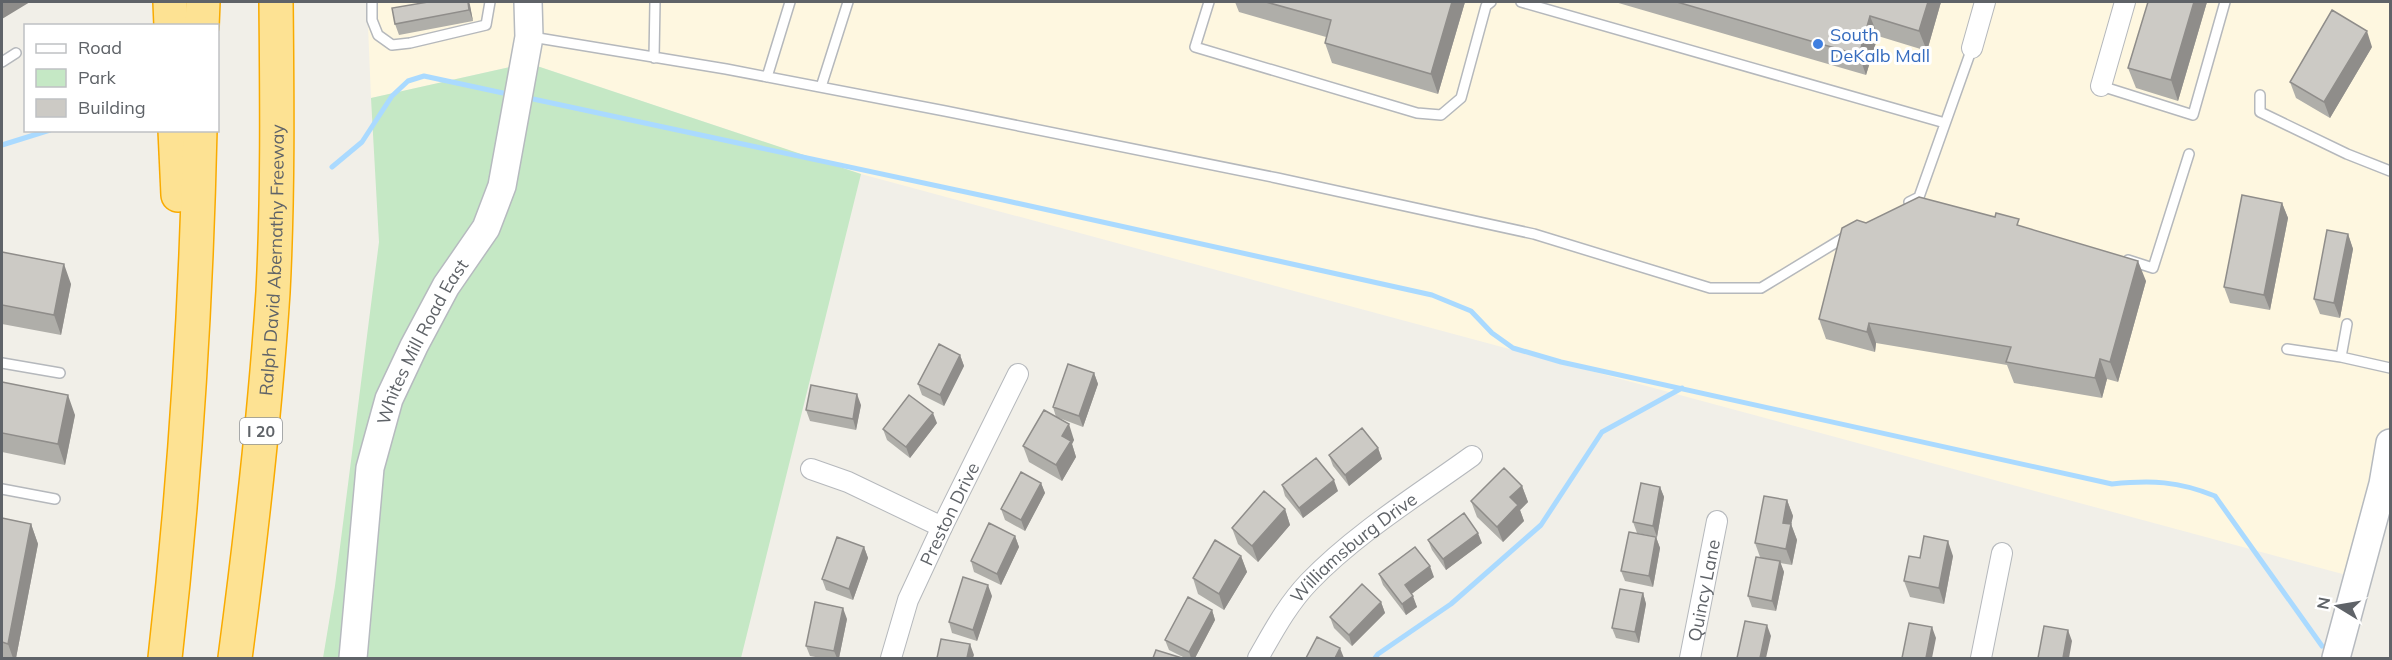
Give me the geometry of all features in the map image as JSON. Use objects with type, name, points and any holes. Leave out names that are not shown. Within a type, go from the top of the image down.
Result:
[{"type":"highway","points":[[170,2],[171,24]]},
{"type":"highway","points":[[202,24],[203,2]]},
{"type":"highway","name":"Ralph David Abernathy Freeway","points":[[235,658],[248,565],[273,290],[276,2]]},
{"type":"highway","points":[[275,203],[288,2]]},
{"type":"highway","points":[[175,132],[183,300],[184,401],[181,509]]},
{"type":"highway","points":[[165,658],[181,509],[197,258],[200,132]]},
{"type":"street","name":"Whites Mill Road East","points":[[353,658],[370,468],[386,411],[419,336],[446,286],[486,228],[502,186],[529,37],[528,2]]},
{"type":"street","points":[[1972,48],[1985,2]]},
{"type":"street","points":[[2102,86],[2125,2]]},
{"type":"street","name":"Preston Drive","points":[[891,658],[908,600],[942,526],[1018,374]]},
{"type":"street","points":[[2336,658],[2387,484],[2391,443]]},
{"type":"street","name":"Williamsburg Drive","points":[[1258,658],[1283,614],[1309,583],[1347,548],[1472,456]]},
{"type":"street","points":[[811,469],[848,482],[942,526]]},
{"type":"street","name":"Quincy Lane","points":[[1690,658],[1717,521]]},
{"type":"street","points":[[1981,658],[2002,553]]},
{"type":"lane","points":[[372,2],[372,20],[378,35],[392,45],[486,25],[489,2]]},
{"type":"lane","points":[[654,58],[655,2]]},
{"type":"lane","points":[[767,77],[789,2]]},
{"type":"lane","points":[[821,87],[848,2]]},
{"type":"lane","points":[[1209,2],[1195,47],[1417,113],[1441,115],[1461,98],[1486,6],[1491,2]]},
{"type":"lane","points":[[1521,2],[1945,123]]},
{"type":"lane","points":[[2102,86],[2193,115],[2226,2]]},
{"type":"lane","points":[[529,37],[821,87],[1237,170],[1534,234],[1710,288],[1761,288],[1857,230]]},
{"type":"lane","points":[[1898,208],[1924,199],[1945,123],[1972,48]]},
{"type":"lane","points":[[2,62],[16,53]]},
{"type":"lane","points":[[2260,96],[2260,112],[2347,154],[2391,171]]},
{"type":"lane","points":[[2122,258],[2153,268],[2189,154]]},
{"type":"lane","points":[[2341,357],[2347,324]]},
{"type":"lane","points":[[2287,349],[2341,357],[2391,368]]},
{"type":"lane","points":[[2,363],[60,373]]},
{"type":"lane","points":[[2,489],[55,499]]},
{"type":"shaded area","points":[[367,2],[2390,2],[2390,431],[2350,576],[861,174],[528,63],[371,98]]},
{"type":"green space","points":[[528,63],[861,174],[741,658],[323,658],[335,586],[379,242],[371,98]]},
{"type":"building","points":[[428,2],[468,2],[469,10],[395,24],[392,8]]},
{"type":"building","points":[[1266,2],[1452,2],[1431,74],[1325,43],[1331,20]]},
{"type":"building","points":[[1677,2],[1928,2],[1919,31],[1870,16],[1859,55]]},
{"type":"building","points":[[2148,2],[2194,2],[2171,80],[2128,68]]},
{"type":"building","points":[[2332,10],[2367,31],[2324,102],[2290,82]]},
{"type":"building","points":[[2242,195],[2282,203],[2264,295],[2224,287]]},
{"type":"building","points":[[1919,197],[1995,217],[1996,213],[2019,219],[2017,225],[2138,261],[2110,362],[2100,359],[2095,378],[2006,362],[2011,347],[1869,323],[1867,332],[1819,319],[1842,228],[1857,220],[1866,223]]},
{"type":"building","points":[[2327,230],[2348,234],[2334,303],[2314,299]]},
{"type":"building","points":[[2,252],[64,264],[54,315],[2,305]]},
{"type":"building","points":[[939,344],[960,355],[940,395],[918,384]]},
{"type":"building","points":[[1068,364],[1094,373],[1079,416],[1053,407]]},
{"type":"building","points":[[2,382],[68,395],[58,444],[2,433]]},
{"type":"building","points":[[811,385],[857,394],[853,419],[806,410]]},
{"type":"building","points":[[909,395],[933,413],[906,447],[883,429]]},
{"type":"building","points":[[1044,410],[1069,424],[1062,436],[1071,441],[1056,465],[1023,446]]},
{"type":"building","points":[[1362,428],[1378,448],[1345,475],[1329,455]]},
{"type":"building","points":[[1316,458],[1334,480],[1299,508],[1282,485]]},
{"type":"building","points":[[1504,468],[1522,486],[1510,497],[1518,505],[1497,527],[1471,501]]},
{"type":"building","points":[[1021,472],[1041,483],[1021,520],[1001,509]]},
{"type":"building","points":[[1641,483],[1660,487],[1653,526],[1633,522]]},
{"type":"building","points":[[1264,491],[1285,509],[1252,546],[1232,528]]},
{"type":"building","points":[[1764,496],[1787,500],[1783,523],[1791,524],[1786,549],[1755,543]]},
{"type":"building","points":[[1464,513],[1478,533],[1443,559],[1428,540]]},
{"type":"building","points":[[2,518],[31,524],[8,644],[2,642]]},
{"type":"building","points":[[989,523],[1015,536],[997,574],[971,561]]},
{"type":"building","points":[[1629,532],[1656,537],[1649,576],[1621,571]]},
{"type":"building","points":[[1924,536],[1948,541],[1939,588],[1904,581],[1909,556],[1920,558]]},
{"type":"building","points":[[837,537],[864,547],[849,589],[822,579]]},
{"type":"building","points":[[1215,540],[1241,556],[1219,594],[1193,578]]},
{"type":"building","points":[[1415,547],[1430,566],[1405,585],[1413,596],[1402,604],[1379,574]]},
{"type":"building","points":[[1756,557],[1780,561],[1772,601],[1748,596]]},
{"type":"building","points":[[963,577],[988,585],[973,630],[949,622]]},
{"type":"building","points":[[1362,584],[1381,602],[1349,635],[1330,617]]},
{"type":"building","points":[[1620,589],[1643,593],[1635,632],[1612,628]]},
{"type":"building","points":[[1188,597],[1212,610],[1189,652],[1165,640]]},
{"type":"building","points":[[815,602],[843,608],[834,651],[806,646]]},
{"type":"building","points":[[1745,621],[1767,625],[1760,658],[1737,658]]},
{"type":"building","points":[[1909,623],[1932,627],[1926,658],[1902,658]]},
{"type":"building","points":[[2044,626],[2068,630],[2063,658],[2038,658]]},
{"type":"building","points":[[1317,637],[1340,648],[1335,658],[1306,658]]},
{"type":"building","points":[[941,639],[970,644],[967,658],[937,658]]},
{"type":"building","points":[[1156,650],[1182,658],[1153,658]]},
{"type":"waterway","points":[[332,167],[362,142],[392,96],[408,81],[424,76],[503,93]]},
{"type":"waterway","points":[[533,99],[1432,295],[1471,311],[1492,333],[1513,348],[1561,362],[2112,484],[2139,482],[2189,487],[2215,496],[2322,646]]},
{"type":"waterway","points":[[2,145],[44,132]]},
{"type":"waterway","points":[[1375,658],[1451,604],[1541,525],[1602,432],[1682,388]]},
{"type":"place","name":"South DeKalb Mall","points":[[1818,44]]}]
